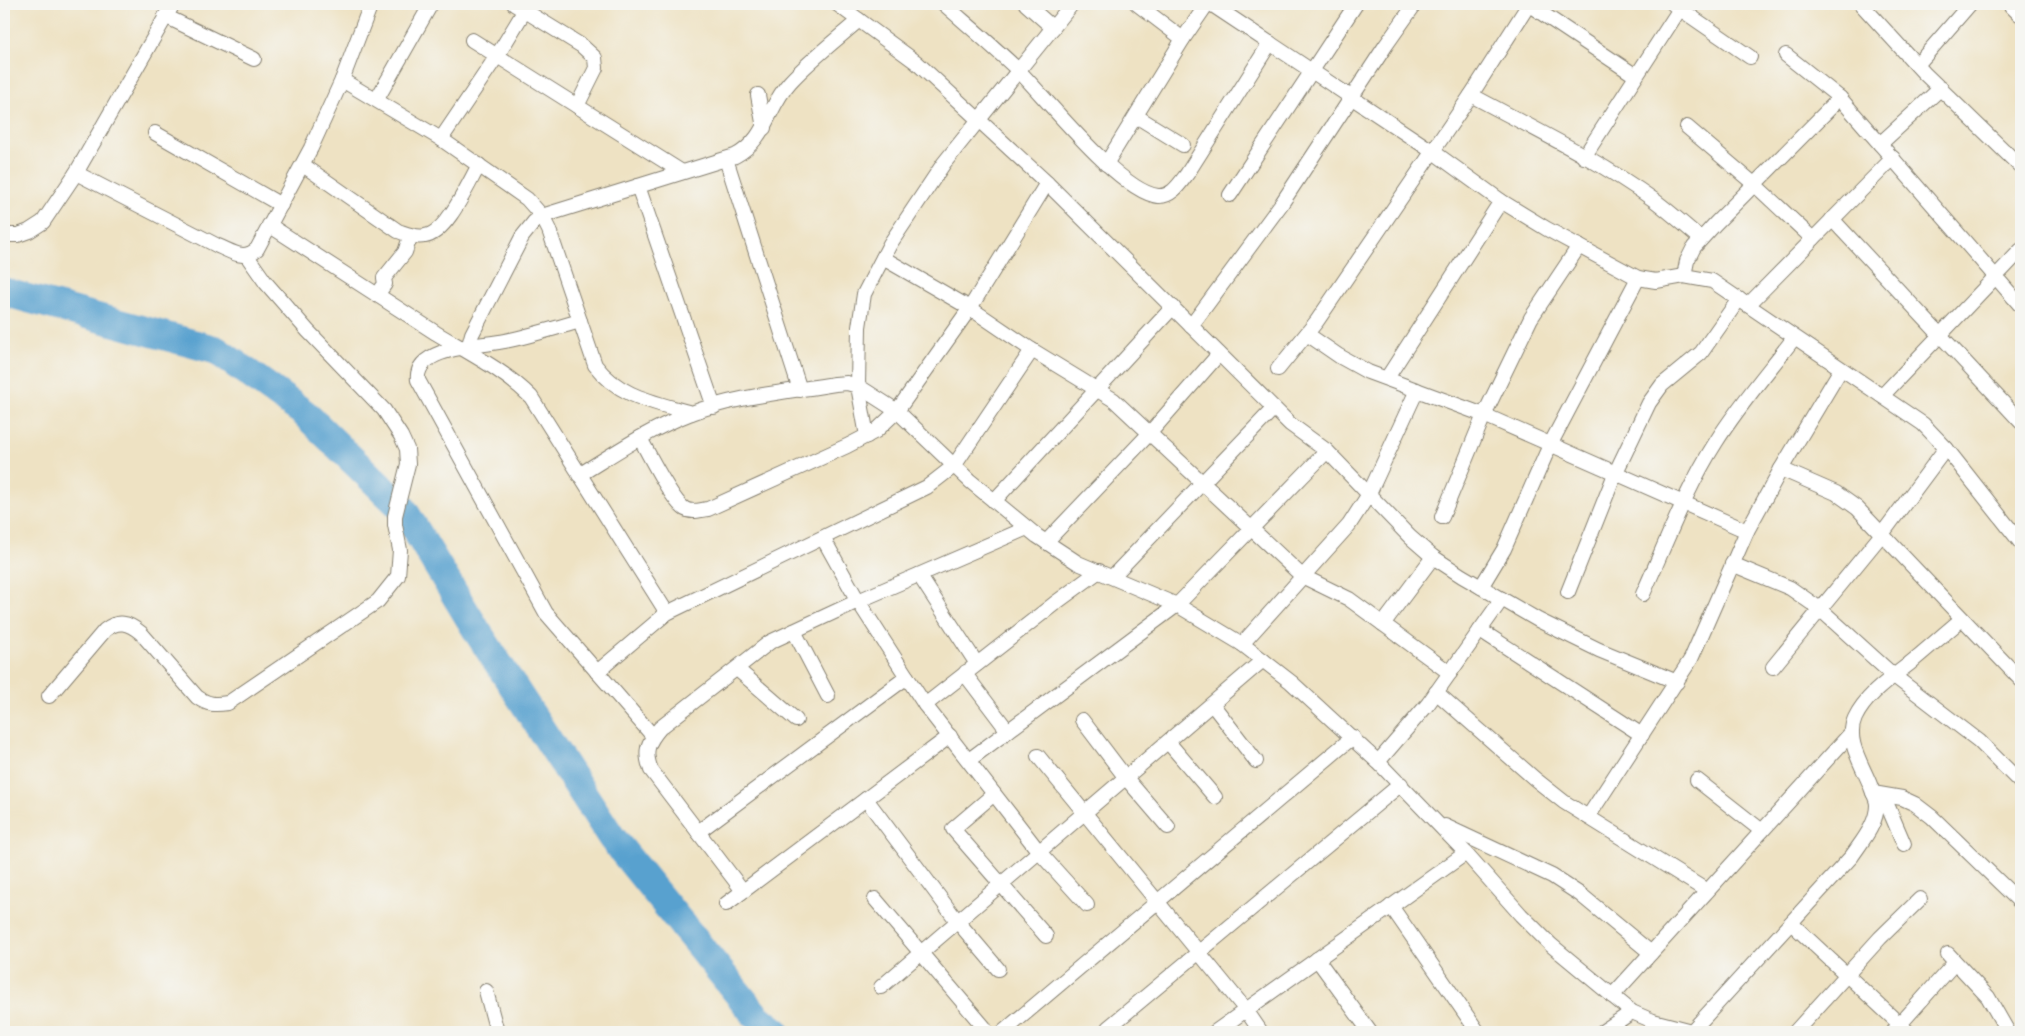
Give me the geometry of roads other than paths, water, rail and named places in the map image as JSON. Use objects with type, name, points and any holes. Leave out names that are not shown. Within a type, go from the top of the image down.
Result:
[{"type":"street","points":[[247,256],[257,249],[303,166],[342,80],[371,4]]},
{"type":"street","points":[[377,99],[431,4]]},
{"type":"street","points":[[837,4],[986,111],[1047,183],[1173,307],[1199,315],[1219,354],[1303,435],[1327,451],[1372,488],[1410,537],[1433,557],[1538,620],[1600,650],[1676,682]]},
{"type":"street","points":[[944,4],[1018,71],[1106,164],[1126,180],[1146,192],[1160,196],[1169,194],[1177,188],[1270,42]]},
{"type":"street","points":[[1026,4],[1053,28]]},
{"type":"street","points":[[867,436],[858,386],[859,328],[864,294],[883,258],[944,163],[1072,4]]},
{"type":"street","points":[[1137,4],[1183,39]]},
{"type":"street","points":[[1106,164],[1183,39],[1207,4]]},
{"type":"street","points":[[1211,4],[1432,151],[1501,201],[1580,246],[1638,278],[1656,281],[1684,276],[1712,281],[1744,302],[1794,338],[1923,424],[1946,448],[2021,543]]},
{"type":"street","points":[[1230,195],[1356,4]]},
{"type":"street","points":[[1199,315],[1282,203],[1351,96],[1415,4]]},
{"type":"street","points":[[1278,369],[1318,322],[1471,95],[1529,4],[1636,76]]},
{"type":"street","points":[[1861,4],[1917,65],[2021,167]]},
{"type":"street","points":[[1917,65],[1970,4]]},
{"type":"street","points":[[2012,4],[2021,14]]},
{"type":"street","points":[[1584,157],[1679,5],[1750,57]]},
{"type":"street","points":[[441,139],[497,56],[520,7],[582,46],[594,58],[596,68],[577,106]]},
{"type":"street","points":[[4,235],[18,235],[29,231],[43,222],[76,173],[169,10],[254,59]]},
{"type":"street","points":[[464,346],[522,237],[534,222],[542,216],[726,159],[747,150],[764,128],[776,101],[790,82],[859,20]]},
{"type":"street","points":[[472,40],[682,172]]},
{"type":"street","points":[[1786,54],[1840,98],[1997,276],[2021,306]]},
{"type":"street","points":[[342,80],[377,99],[441,139],[526,199],[542,216],[550,230],[595,364],[605,378],[617,387],[644,399],[691,413]]},
{"type":"street","points":[[1880,144],[1942,88]]},
{"type":"street","points":[[758,95],[764,128]]},
{"type":"street","points":[[1471,95],[1584,157],[1654,201],[1702,239]]},
{"type":"street","points":[[1684,276],[1687,262],[1694,247],[1840,98]]},
{"type":"street","points":[[1136,116],[1183,145]]},
{"type":"street","points":[[1687,128],[1754,184],[1814,239]]},
{"type":"street","points":[[155,133],[281,205]]},
{"type":"street","points":[[1568,592],[1615,474],[1649,403],[1662,385],[1701,353],[1744,302],[1814,239],[1893,158]]},
{"type":"street","points":[[726,159],[800,390]]},
{"type":"street","points":[[303,166],[398,231],[413,236],[425,236],[435,233],[444,224],[479,165]]},
{"type":"street","points":[[49,696],[104,630],[120,622],[134,627],[197,697],[207,704],[228,703],[378,601],[398,576],[400,550],[395,525],[397,506],[408,464],[407,449],[384,410],[308,331],[266,283],[247,256],[218,246],[76,173]]},
{"type":"street","points":[[640,438],[678,504],[690,511],[698,511],[717,505],[876,431],[897,411],[970,308],[1047,183]]},
{"type":"street","points":[[638,186],[714,407]]},
{"type":"street","points":[[1387,378],[1501,201]]},
{"type":"street","points":[[1832,220],[2021,422]]},
{"type":"street","points":[[269,225],[377,295],[464,346],[522,388],[531,397],[667,614]]},
{"type":"street","points":[[1683,242],[1685,226]]},
{"type":"street","points":[[377,295],[385,284],[384,278],[404,252],[413,236]]},
{"type":"street","points":[[1442,516],[1484,415],[1530,318],[1580,246]]},
{"type":"street","points":[[1882,396],[2021,250]]},
{"type":"street","points":[[883,258],[970,308],[1032,350],[1114,400],[1302,576],[1350,599],[1450,673]]},
{"type":"street","points":[[1481,587],[1504,549],[1550,445],[1638,278]]},
{"type":"street","points":[[994,501],[1173,307]]},
{"type":"street","points":[[580,321],[505,341],[464,346],[427,360],[420,366],[417,373],[420,386],[546,613],[653,736]]},
{"type":"street","points":[[1307,334],[1339,356],[1368,372],[1484,415],[1747,531]]},
{"type":"street","points":[[1643,594],[1683,503],[1707,456],[1734,414],[1794,338]]},
{"type":"street","points":[[597,672],[667,614],[927,487],[954,466],[1032,350]]},
{"type":"street","points":[[1046,542],[1149,434],[1219,354]]},
{"type":"street","points":[[1588,817],[1691,659],[1747,531],[1781,469],[1841,369]]},
{"type":"street","points":[[579,474],[660,426],[691,413],[752,397],[847,383],[858,386],[897,411],[954,466],[994,501],[1046,542],[1078,563],[1177,605],[1242,644],[1263,660],[1353,737],[1437,822],[1522,916],[1551,945],[1632,1012],[1653,1021],[1693,1032],[1852,856],[1873,822],[1878,794]]},
{"type":"street","points":[[1242,644],[1336,540],[1372,488],[1417,390]]},
{"type":"street","points":[[925,704],[1054,604],[1106,574],[1202,483],[1274,408]]},
{"type":"street","points":[[1773,667],[1882,534],[1946,448]]},
{"type":"street","points":[[968,760],[1177,605],[1327,451]]},
{"type":"street","points":[[1781,469],[1836,494],[1857,508],[2021,680]]},
{"type":"street","points":[[743,891],[651,770],[646,753],[653,736],[660,728],[770,642],[1027,528]]},
{"type":"street","points":[[823,538],[858,602],[925,704],[1040,853],[1087,905]]},
{"type":"street","points":[[1383,624],[1433,557]]},
{"type":"street","points":[[1732,564],[1790,588],[1820,609],[1894,676],[1979,741],[2021,783]]},
{"type":"street","points":[[918,575],[972,668]]},
{"type":"street","points":[[1378,762],[1412,725],[1502,599]]},
{"type":"street","points":[[1904,844],[1854,747],[1852,732],[1855,718],[1864,704],[1894,676],[1962,620]]},
{"type":"street","points":[[1480,630],[1642,736]]},
{"type":"street","points":[[794,631],[828,696]]},
{"type":"street","points":[[881,987],[1040,853],[1263,660]]},
{"type":"street","points":[[737,668],[796,720]]},
{"type":"street","points":[[972,668],[968,678],[1008,731]]},
{"type":"street","points":[[698,832],[908,677]]},
{"type":"street","points":[[1436,692],[1564,802],[1707,891]]},
{"type":"street","points":[[1212,704],[1256,761]]},
{"type":"street","points":[[1082,720],[1126,778],[1168,827]]},
{"type":"street","points":[[1612,996],[1852,732]]},
{"type":"street","points":[[726,904],[950,736]]},
{"type":"street","points":[[1003,1032],[1353,737]]},
{"type":"street","points":[[1168,742],[1215,797]]},
{"type":"street","points":[[1038,756],[1246,1010],[1261,1032]]},
{"type":"street","points":[[1697,780],[1762,831]]},
{"type":"street","points":[[1108,1028],[1400,784]]},
{"type":"street","points":[[994,794],[953,829],[1046,936]]},
{"type":"street","points":[[1878,794],[1902,798],[1915,804],[1932,817],[2021,903]]},
{"type":"street","points":[[866,799],[958,922],[998,969]]},
{"type":"street","points":[[1437,822],[1552,876],[1581,895],[1651,953]]},
{"type":"street","points":[[1215,1032],[1466,853]]},
{"type":"street","points":[[875,899],[984,1027]]},
{"type":"street","points":[[1795,1032],[1846,974],[1920,899]]},
{"type":"street","points":[[1391,906],[1478,1032]]},
{"type":"street","points":[[1791,923],[1846,974],[1900,1030],[1949,961],[1988,997],[2008,1032]]},
{"type":"street","points":[[1317,959],[1370,1032]]},
{"type":"street","points":[[486,991],[497,1032]]},
{"type":"street","points":[[1602,1032],[1632,1012]]},
{"type":"waterway","points":[[4,292],[216,350],[304,413],[403,509],[477,631],[612,838],[757,1017],[776,1032]]}]
